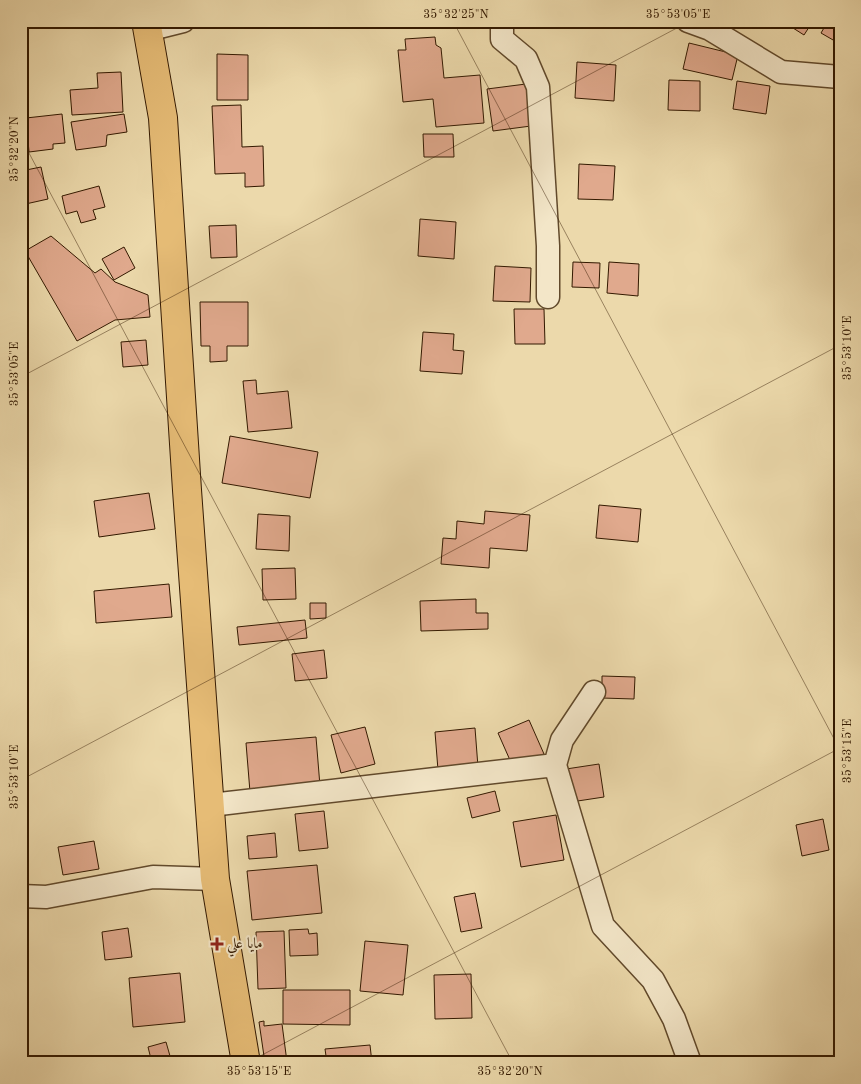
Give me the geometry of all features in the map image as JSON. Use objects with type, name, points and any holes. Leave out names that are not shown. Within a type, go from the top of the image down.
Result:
[{"type":"main road","points":[[147,26],[163,118],[186,490],[211,805],[215,879],[246,1063]]},
{"type":"street","points":[[147,26],[183,21]]},
{"type":"street","points":[[502,21],[502,39],[526,59],[538,87],[548,246],[548,297]]},
{"type":"street","points":[[688,21],[710,30],[781,72],[840,78]]},
{"type":"street","points":[[594,692],[562,740],[555,765],[603,926],[653,980],[674,1019],[690,1063]]},
{"type":"street","points":[[211,805],[555,765]]},
{"type":"street","points":[[21,896],[46,897],[153,877],[215,879]]},
{"type":"building","points":[[782,21],[813,21],[804,35]]},
{"type":"building","points":[[828,21],[840,21],[840,44],[821,33]]},
{"type":"building","points":[[435,37],[436,45],[441,48],[444,78],[480,75],[484,123],[436,127],[433,99],[403,102],[398,50],[406,50],[405,39]]},
{"type":"building","points":[[689,43],[738,55],[732,80],[683,69]]},
{"type":"building","points":[[217,54],[248,55],[248,100],[217,100]]},
{"type":"building","points":[[577,62],[616,65],[614,101],[575,98]]},
{"type":"building","points":[[121,72],[123,112],[72,115],[70,90],[98,88],[97,73]]},
{"type":"building","points":[[669,80],[700,81],[700,111],[668,110]]},
{"type":"building","points":[[737,81],[770,86],[766,114],[733,109]]},
{"type":"building","points":[[526,84],[531,126],[493,131],[487,89]]},
{"type":"building","points":[[241,105],[242,147],[263,146],[264,186],[245,187],[245,173],[215,174],[212,106]]},
{"type":"building","points":[[62,114],[65,143],[53,144],[53,149],[29,152],[26,118]]},
{"type":"building","points":[[124,114],[127,132],[107,135],[106,146],[76,150],[71,122]]},
{"type":"building","points":[[423,134],[453,134],[454,157],[424,157]]},
{"type":"building","points":[[579,164],[615,166],[613,200],[578,199]]},
{"type":"building","points":[[41,167],[48,199],[21,205],[21,171]]},
{"type":"building","points":[[99,186],[105,207],[93,210],[96,219],[81,223],[77,211],[66,214],[62,196]]},
{"type":"building","points":[[420,219],[456,222],[454,259],[418,256]]},
{"type":"building","points":[[236,225],[237,257],[211,258],[209,226]]},
{"type":"building","points":[[51,236],[95,273],[101,269],[115,282],[148,295],[150,317],[115,320],[77,341],[25,251]]},
{"type":"building","points":[[124,247],[135,268],[114,280],[102,259]]},
{"type":"building","points":[[573,262],[600,263],[599,288],[572,287]]},
{"type":"building","points":[[609,262],[639,264],[638,296],[607,293]]},
{"type":"building","points":[[495,266],[531,268],[530,302],[493,301]]},
{"type":"building","points":[[200,302],[248,302],[248,346],[227,346],[227,361],[210,362],[210,346],[201,346]]},
{"type":"building","points":[[514,309],[544,309],[545,344],[515,344]]},
{"type":"building","points":[[423,332],[454,334],[453,350],[464,351],[462,374],[420,371]]},
{"type":"building","points":[[146,340],[148,365],[123,367],[121,342]]},
{"type":"building","points":[[256,380],[257,394],[288,391],[292,428],[248,432],[243,381]]},
{"type":"building","points":[[230,436],[318,452],[310,498],[222,483]]},
{"type":"building","points":[[149,493],[155,529],[99,537],[94,501]]},
{"type":"building","points":[[599,505],[641,509],[638,542],[596,538]]},
{"type":"building","points":[[485,511],[530,515],[527,551],[490,548],[489,568],[441,564],[443,538],[456,539],[457,521],[484,524]]},
{"type":"building","points":[[258,514],[290,516],[289,551],[256,549]]},
{"type":"building","points":[[295,568],[296,599],[263,600],[262,569]]},
{"type":"building","points":[[169,584],[172,617],[96,623],[94,591]]},
{"type":"building","points":[[476,599],[476,613],[488,613],[488,629],[421,631],[420,601]]},
{"type":"building","points":[[310,603],[326,603],[326,618],[310,619]]},
{"type":"building","points":[[305,620],[307,638],[239,645],[237,627]]},
{"type":"building","points":[[324,650],[327,678],[295,681],[292,654]]},
{"type":"building","points":[[602,676],[635,677],[634,699],[602,698]]},
{"type":"building","points":[[529,720],[544,754],[513,767],[498,733]]},
{"type":"building","points":[[365,727],[375,764],[341,773],[331,735]]},
{"type":"building","points":[[475,728],[478,767],[438,770],[435,732]]},
{"type":"building","points":[[316,737],[320,786],[250,792],[246,743]]},
{"type":"building","points":[[599,764],[604,797],[571,802],[566,769]]},
{"type":"building","points":[[495,791],[500,811],[472,818],[467,798]]},
{"type":"building","points":[[324,811],[328,848],[299,851],[295,814]]},
{"type":"building","points":[[556,815],[564,860],[521,867],[513,822]]},
{"type":"building","points":[[823,819],[829,850],[802,856],[796,825]]},
{"type":"building","points":[[275,833],[277,857],[249,859],[247,836]]},
{"type":"building","points":[[94,841],[99,869],[63,875],[58,847]]},
{"type":"building","points":[[317,865],[322,913],[252,920],[247,871]]},
{"type":"building","points":[[475,893],[482,928],[461,932],[454,897]]},
{"type":"building","points":[[128,928],[132,957],[105,960],[102,932]]},
{"type":"building","points":[[308,929],[309,934],[317,933],[318,955],[290,956],[289,930]]},
{"type":"building","points":[[284,931],[286,988],[258,989],[256,932]]},
{"type":"building","points":[[365,941],[408,945],[403,995],[360,991]]},
{"type":"building","points":[[180,973],[185,1022],[133,1027],[129,978]]},
{"type":"building","points":[[471,974],[472,1018],[435,1019],[434,975]]},
{"type":"building","points":[[283,990],[350,990],[350,1025],[283,1024]]},
{"type":"building","points":[[264,1021],[264,1026],[282,1024],[287,1062],[265,1063],[259,1022]]},
{"type":"building","points":[[166,1042],[172,1063],[152,1063],[148,1047]]},
{"type":"building","points":[[370,1045],[372,1063],[327,1063],[325,1049]]},
{"type":"place","name":"مايا علي","points":[[217,944]]}]
